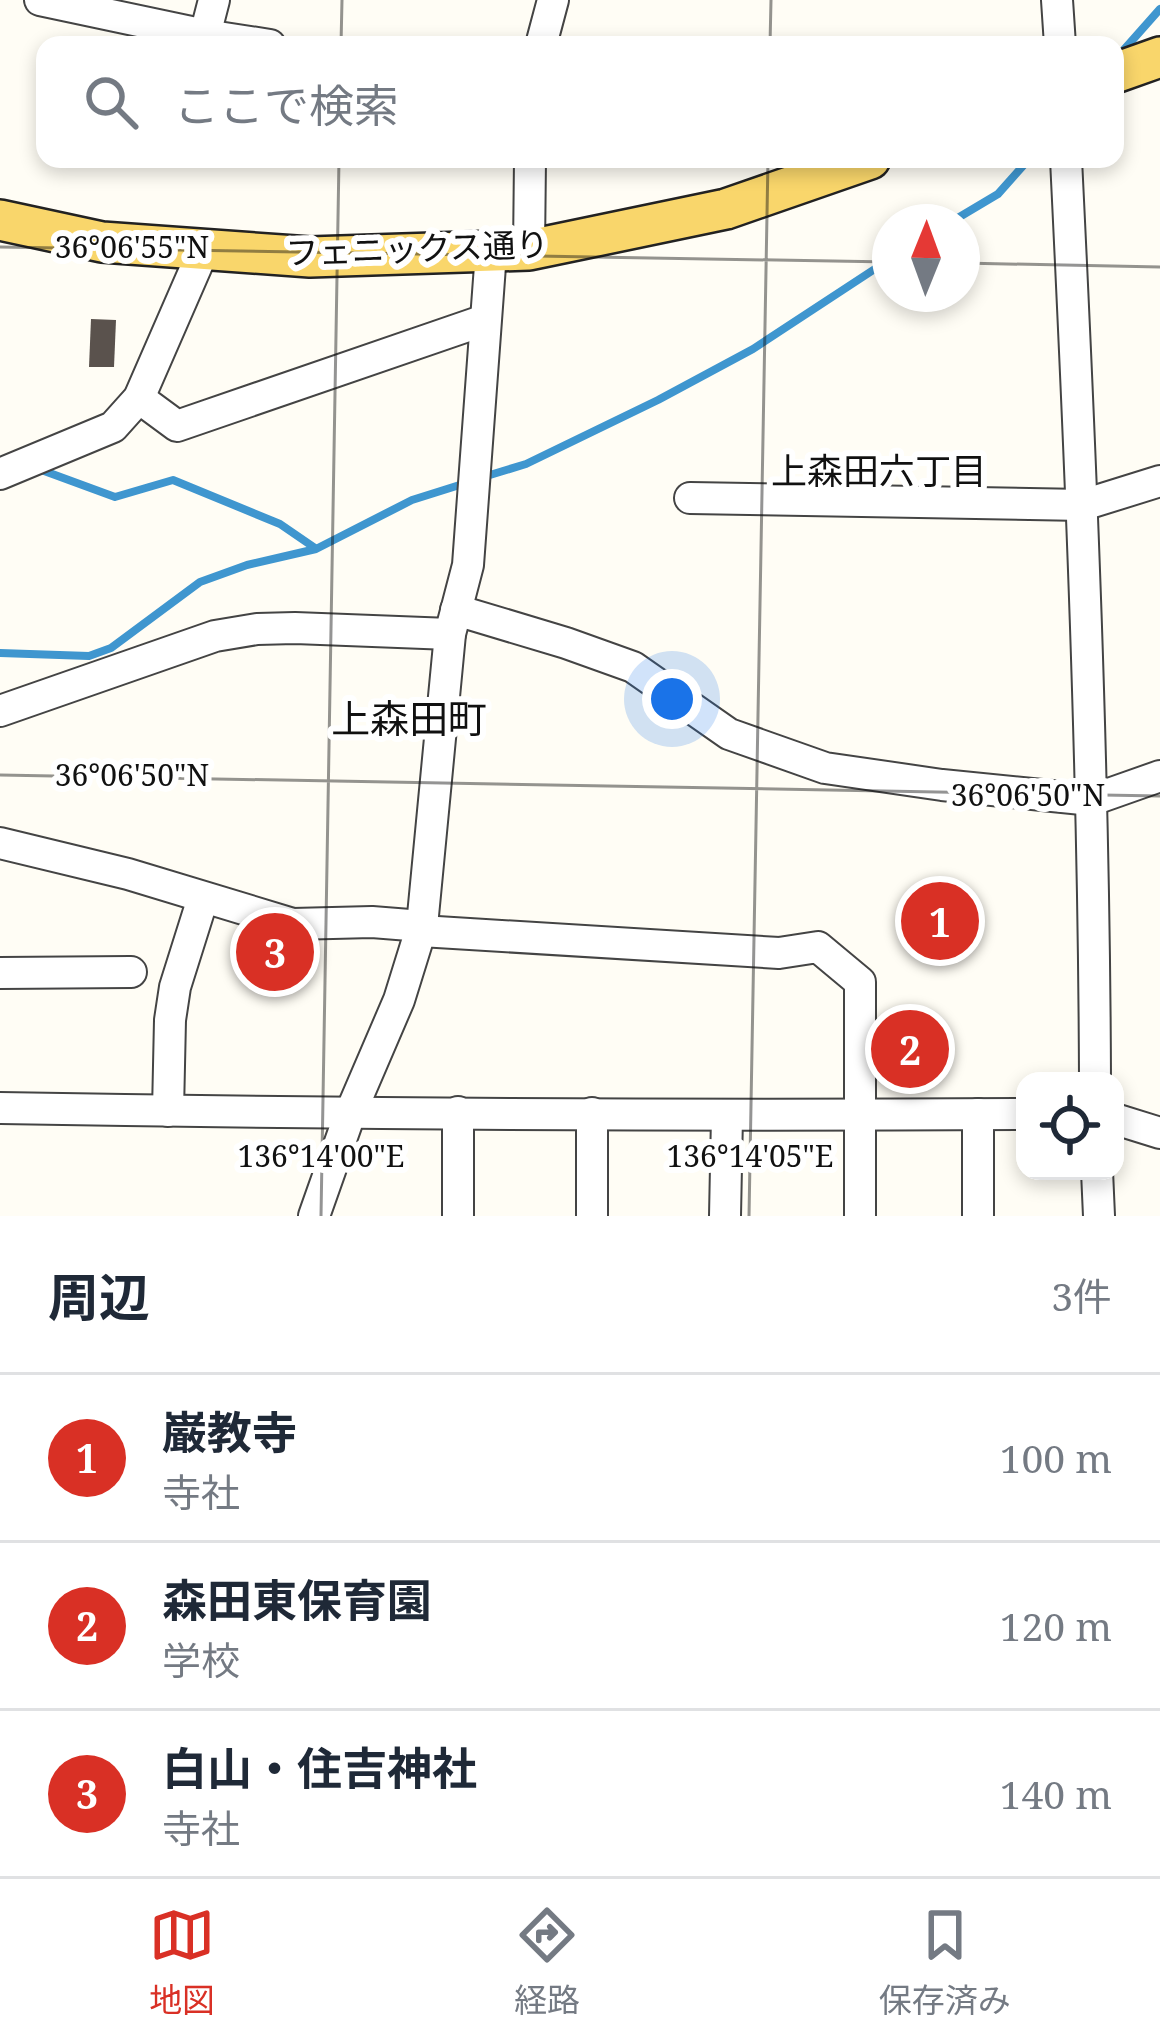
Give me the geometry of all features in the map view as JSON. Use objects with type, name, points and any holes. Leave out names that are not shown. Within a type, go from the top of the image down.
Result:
[{"type":"main road","points":[[1124,71],[1160,57]]},
{"type":"main road","name":"フェニックス通り","points":[[0,220],[102,242],[310,257],[510,251],[726,208],[844,168]]},
{"type":"street","points":[[40,0],[212,36]]},
{"type":"street","points":[[206,35],[214,0]]},
{"type":"street","points":[[543,36],[553,0]]},
{"type":"street","points":[[1057,0],[1059,36]]},
{"type":"street","points":[[314,1216],[422,929],[453,622],[468,565],[485,320],[510,251],[528,168]]},
{"type":"street","points":[[1066,168],[1083,505],[1095,1072]]},
{"type":"street","points":[[0,474],[113,427],[139,398],[205,249]]},
{"type":"street","points":[[139,398],[177,426],[485,320]]},
{"type":"street","points":[[690,498],[1083,505],[1160,481]]},
{"type":"street","points":[[0,711],[215,635],[256,628],[453,622],[566,643],[633,667],[729,734],[824,768],[1092,800],[1160,776]]},
{"type":"street","points":[[0,843],[128,874],[293,924],[373,922],[779,952],[818,947],[860,982],[860,1216]]},
{"type":"street","points":[[168,1111],[175,987],[203,898]]},
{"type":"street","points":[[0,973],[131,972]]},
{"type":"street","points":[[0,1108],[350,1114],[1016,1114]]},
{"type":"street","points":[[458,1112],[458,1216]]},
{"type":"street","points":[[592,1113],[592,1216]]},
{"type":"street","points":[[977,1114],[978,1216]]},
{"type":"street","points":[[725,1216],[727,1116]]},
{"type":"street","points":[[1124,1122],[1160,1132]]},
{"type":"street","points":[[1097,1180],[1099,1216]]},
{"type":"building","points":[[91,319],[116,320],[114,367],[89,367]]},
{"type":"waterway","points":[[1124,50],[1160,9]]},
{"type":"waterway","points":[[980,205],[998,194],[1021,168]]},
{"type":"waterway","points":[[480,478],[526,464],[658,400],[753,349],[872,271]]},
{"type":"waterway","points":[[36,468],[115,497],[173,480],[280,524],[315,548]]},
{"type":"waterway","points":[[0,653],[89,656],[111,648],[200,582],[316,549],[412,500],[466,483]]},
{"type":"place","name":"巌教寺","points":[[940,921]]},
{"type":"place","name":"白山・住吉神社","points":[[275,952]]},
{"type":"place","name":"森田東保育園","points":[[910,1049]]},
{"type":"district","name":"上森田六丁目","points":[[879,470]]},
{"type":"district","name":"上森田町","points":[[409,717]]}]
